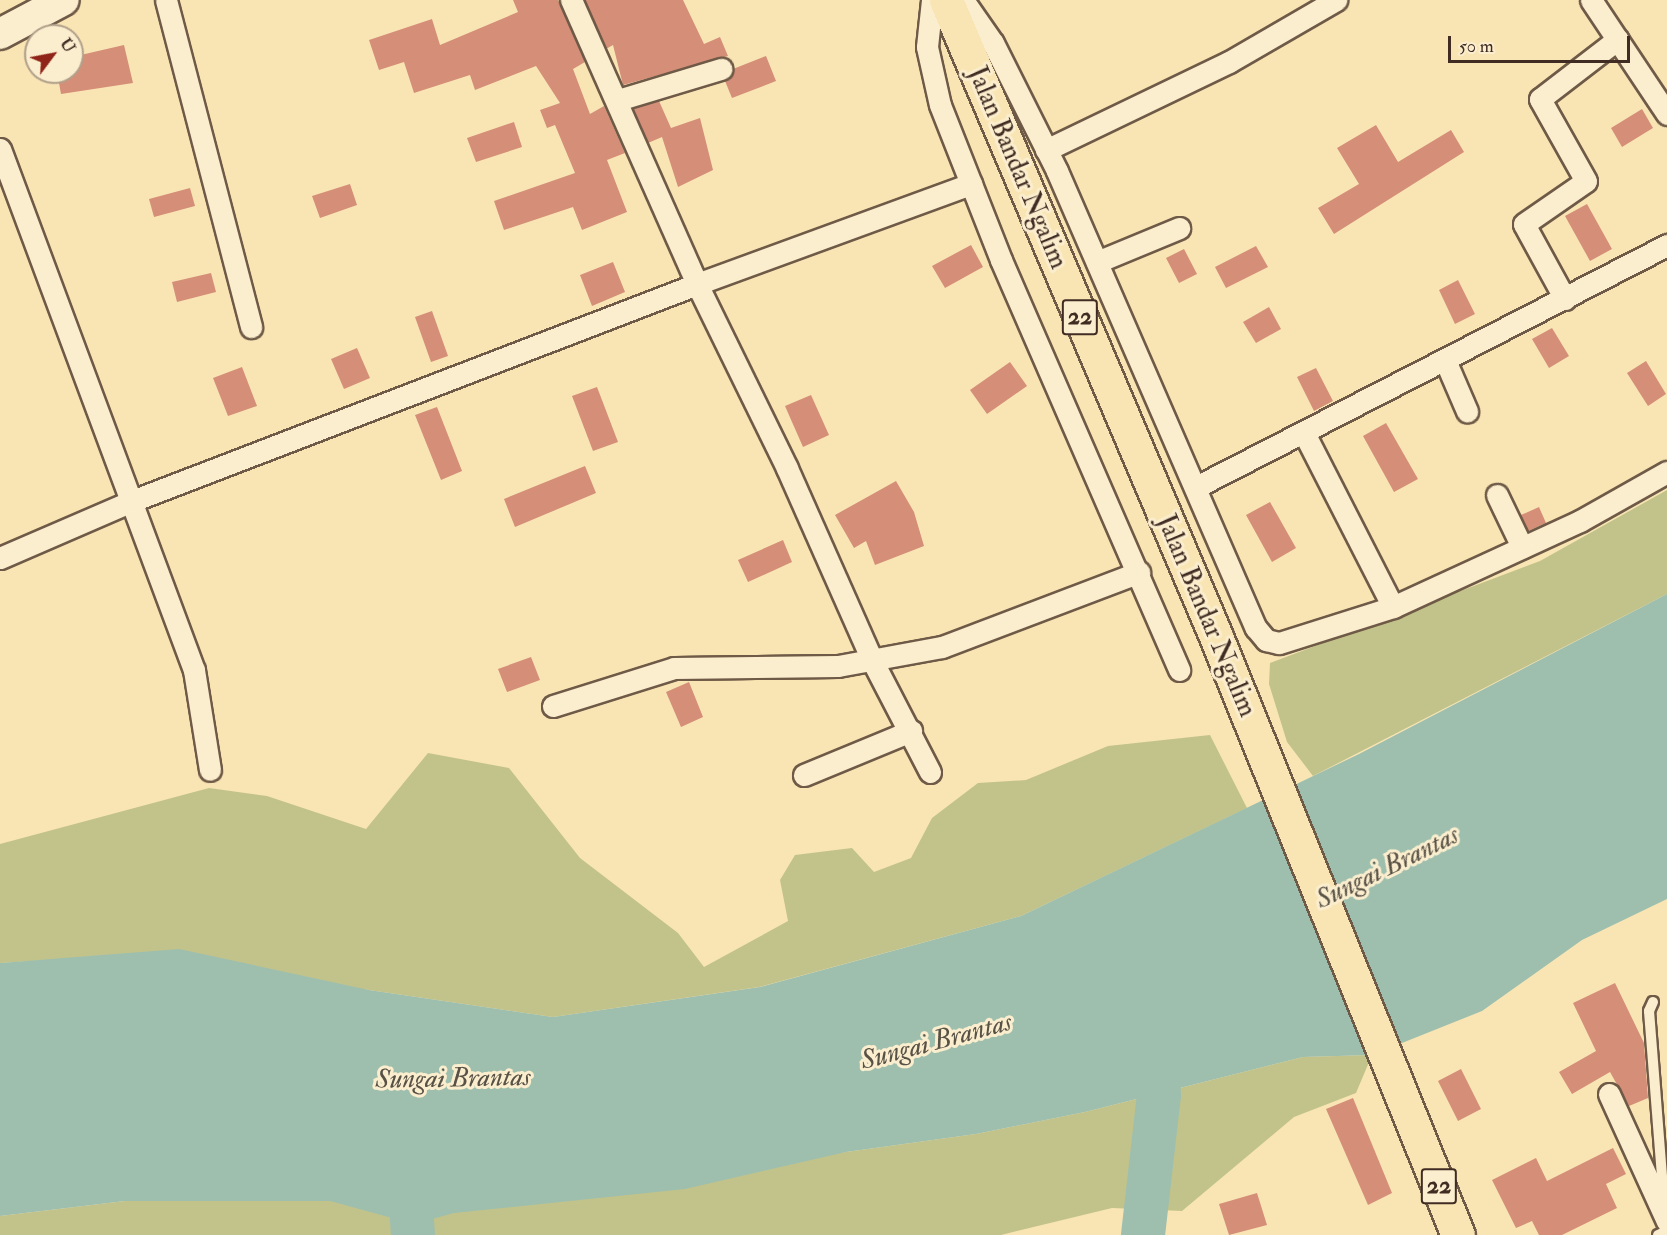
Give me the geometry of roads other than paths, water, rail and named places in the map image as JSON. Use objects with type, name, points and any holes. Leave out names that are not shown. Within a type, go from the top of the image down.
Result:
[{"type":"highway","name":"Jalan Bandar Ngalim","points":[[946,0],[1215,634],[1458,1235]]},
{"type":"street","points":[[166,0],[251,327]]},
{"type":"street","points":[[932,0],[929,69],[971,184],[1179,670]]},
{"type":"street","points":[[963,0],[993,43],[1046,150],[1256,628],[1266,640],[1279,643],[1394,607],[1522,547],[1667,472]]},
{"type":"street","points":[[1046,150],[1229,62],[1336,0]]},
{"type":"street","points":[[1592,0],[1667,114]]},
{"type":"street","points":[[578,2],[697,284],[787,468],[872,660],[911,731],[930,772]]},
{"type":"street","points":[[0,33],[46,4]]},
{"type":"street","points":[[1565,299],[1524,224],[1586,181],[1540,99],[1618,39]]},
{"type":"street","points":[[618,100],[721,69]]},
{"type":"street","points":[[0,149],[194,670],[210,770]]},
{"type":"street","points":[[0,558],[132,501],[697,284],[971,184]]},
{"type":"street","points":[[1097,262],[1179,228]]},
{"type":"street","points":[[1196,487],[1667,245]]},
{"type":"street","points":[[1445,360],[1467,411]]},
{"type":"street","points":[[1304,433],[1394,607]]},
{"type":"street","points":[[1497,495],[1522,547]]},
{"type":"street","points":[[553,706],[691,665],[769,670],[872,660],[942,647],[1139,572]]},
{"type":"street","points":[[804,775],[911,731]]},
{"type":"street","points":[[1609,1094],[1664,1225]]},
{"type":"lane","points":[[1653,1002],[1649,1011],[1664,1225]]},
{"type":"water","name":"Sungai Brantas","points":[[1667,594],[1667,899],[1582,940],[1482,1011],[1372,1055],[1303,1057],[1085,1112],[976,1134],[846,1152],[685,1189],[454,1213],[414,1224],[330,1201],[125,1201],[0,1216],[0,963],[179,949],[369,990],[553,1017],[760,987],[1021,916],[1359,754]]},
{"type":"waterway","points":[[1143,1235],[1159,1095],[1155,1037]]},
{"type":"waterway","points":[[408,1165],[413,1235]]}]
